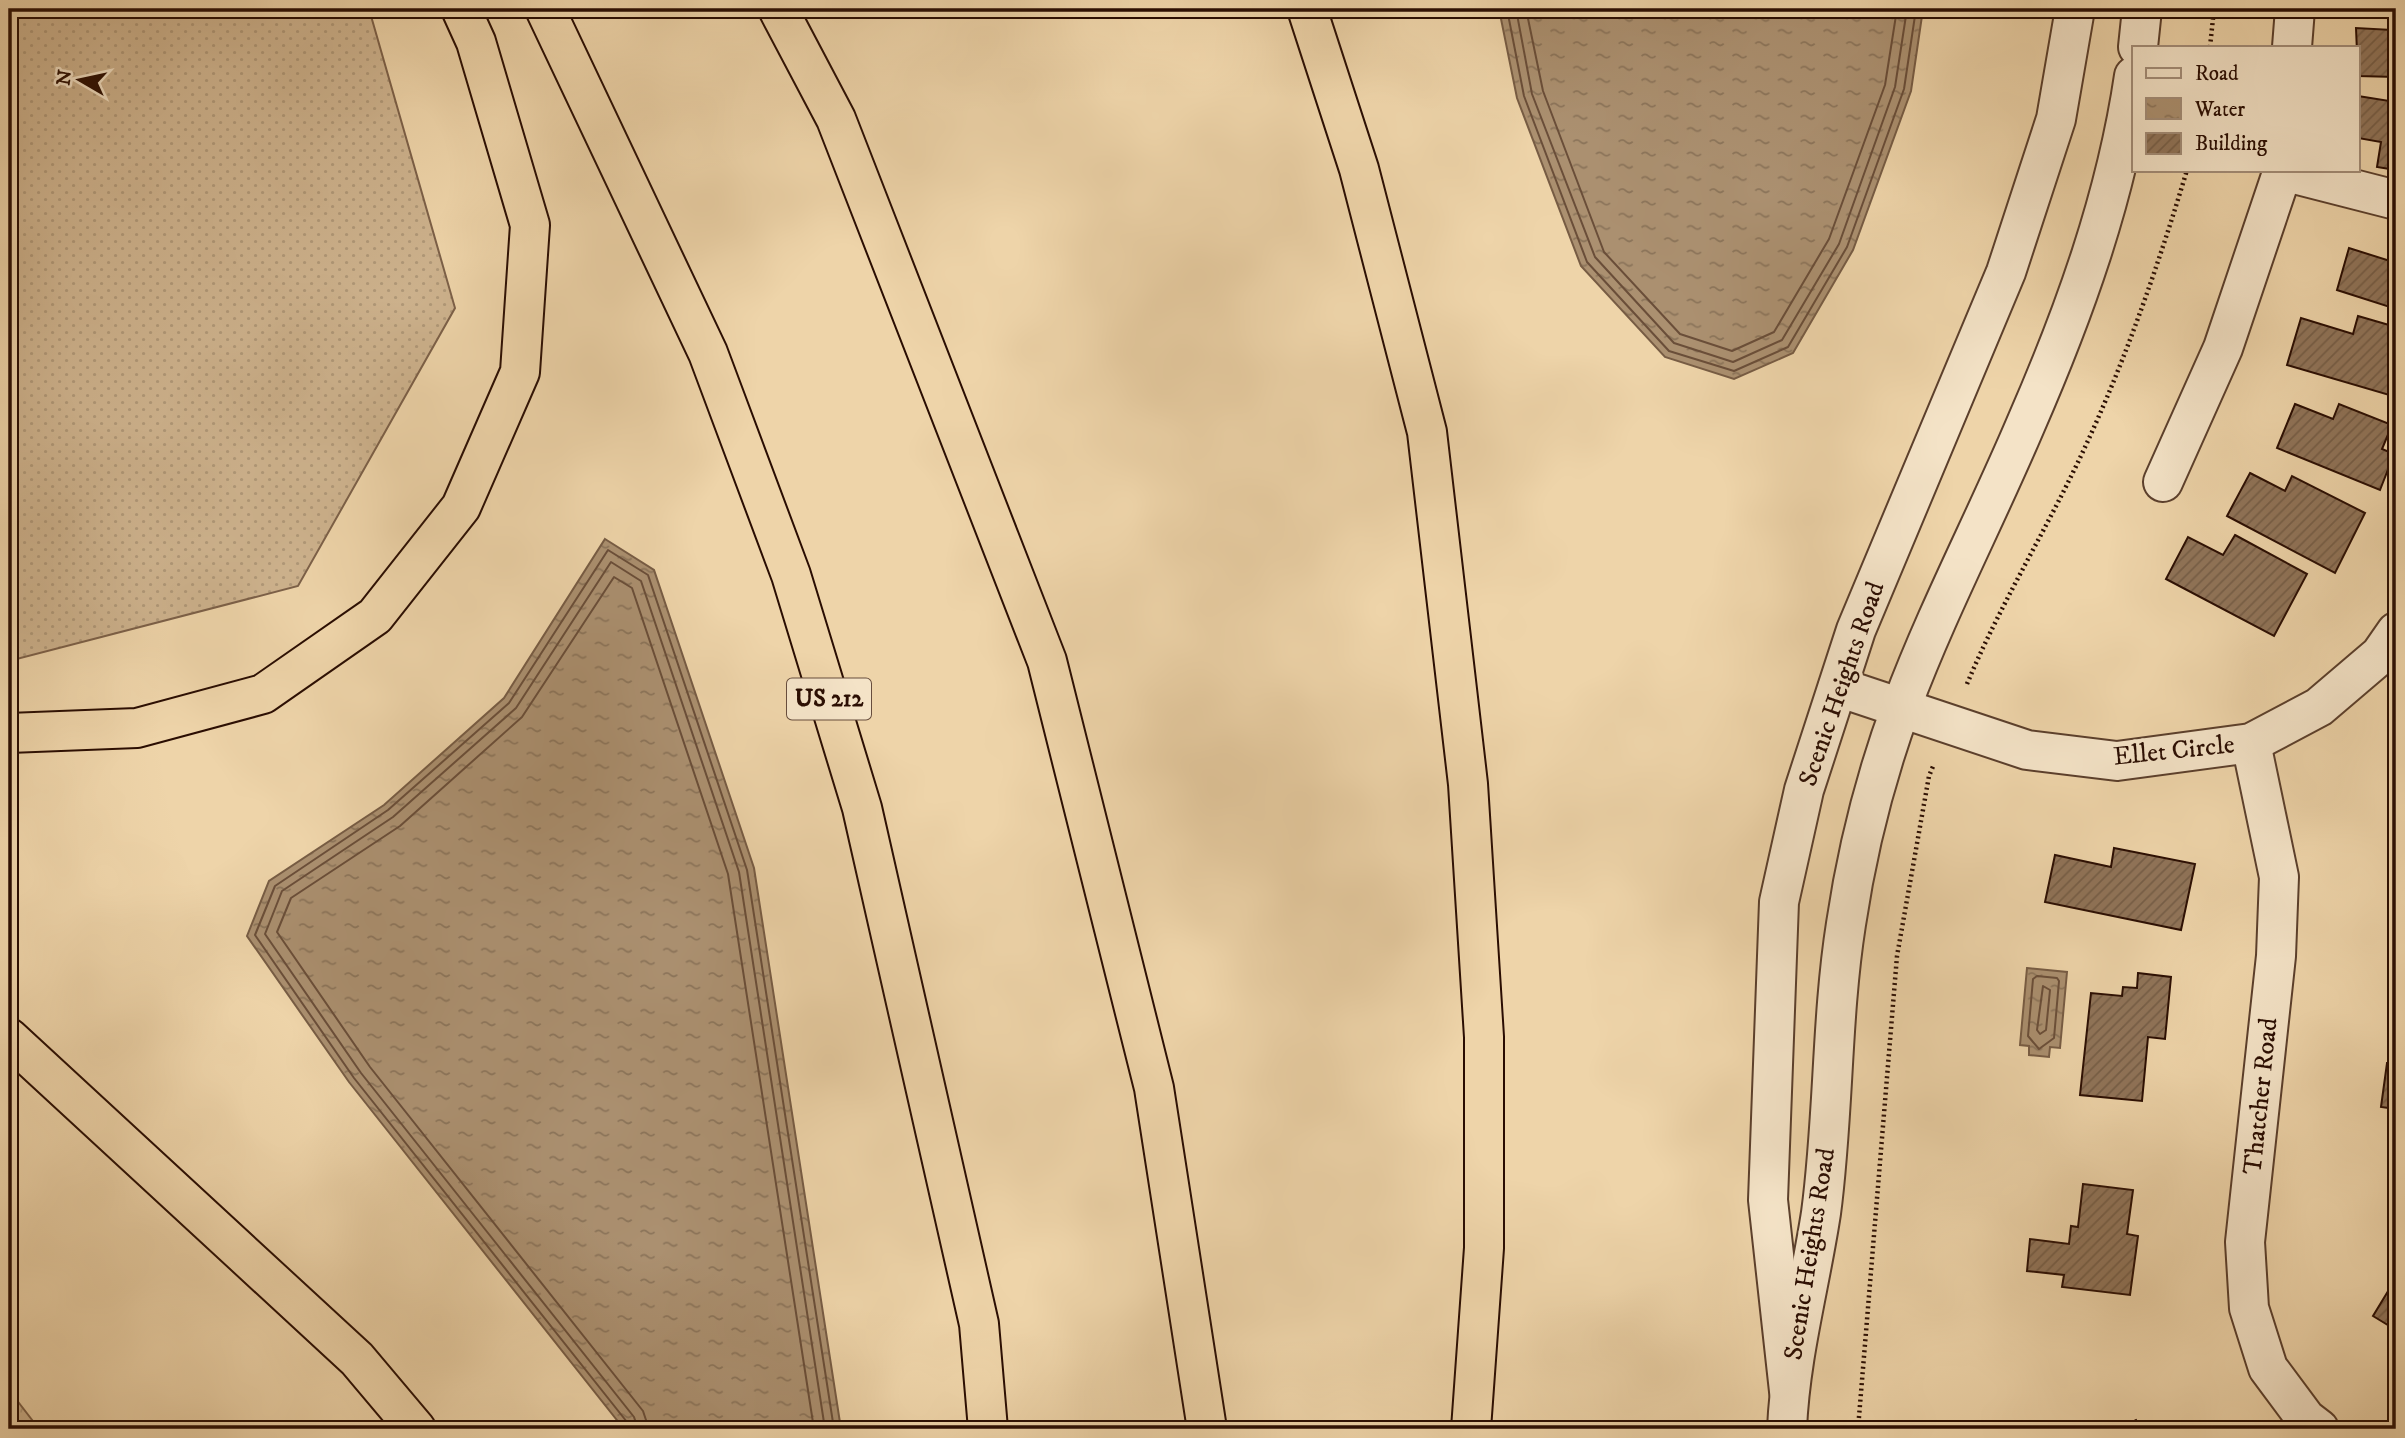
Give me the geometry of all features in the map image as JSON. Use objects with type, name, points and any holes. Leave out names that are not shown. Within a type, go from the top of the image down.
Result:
[{"type":"highway","points":[[9,733],[137,728],[263,694],[375,616],[461,507],[520,372],[530,225],[477,42],[461,9]]},
{"type":"highway","name":"US 212","points":[[545,9],[708,353],[791,575],[862,808],[979,1324],[988,1429]]},
{"type":"highway","points":[[778,9],[836,119],[1047,661],[1154,1088],[1207,1429]]},
{"type":"highway","points":[[1307,9],[1359,169],[1427,432],[1468,784],[1485,1037],[1484,1248],[1471,1429]]},
{"type":"highway","points":[[9,1038],[357,1359],[416,1429]]},
{"type":"street","name":"Scenic Heights Road","points":[[1789,1391],[1768,1200],[1779,902],[1804,790],[1856,630],[2006,272],[2056,119],[2075,9]]},
{"type":"street","points":[[2138,46],[2142,9]]},
{"type":"street","points":[[2292,46],[2295,9]]},
{"type":"street","name":"Scenic Heights Road","points":[[1787,1429],[1789,1391],[1821,1211],[1846,926],[1863,839],[1901,707],[1957,572],[2025,428],[2087,271],[2113,182],[2132,86]]},
{"type":"street","points":[[2163,482],[2223,348],[2282,172]]},
{"type":"street","points":[[2291,172],[2396,200]]},
{"type":"street","name":"Ellet Circle","points":[[1838,687],[2027,750],[2117,761],[2251,743],[2319,707],[2380,655],[2396,632]]},
{"type":"street","name":"Thatcher Road","points":[[2251,743],[2279,877],[2276,956],[2245,1242],[2249,1308],[2268,1368],[2306,1419],[2319,1429]]},
{"type":"path","points":[[2210,46],[2214,9]]},
{"type":"path","points":[[1858,1429],[1897,956],[1929,776],[1991,628],[2086,445],[2156,273],[2186,172]]},
{"type":"green space","points":[[9,9],[369,9],[455,308],[298,586],[9,661]]},
{"type":"green space","points":[[9,1390],[39,1429],[9,1429]]},
{"type":"water","points":[[1499,9],[1923,9],[1911,91],[1853,250],[1793,353],[1734,379],[1665,357],[1581,266],[1517,98]]},
{"type":"water","points":[[605,539],[654,570],[754,868],[841,1429],[624,1429],[349,1082],[247,936],[269,881],[384,805],[504,698]]},
{"type":"water","points":[[2027,968],[2067,972],[2060,1048],[2050,1047],[2049,1057],[2029,1055],[2029,1046],[2020,1045]]},
{"type":"building","points":[[2393,10],[2396,11],[2396,77],[2360,76],[2360,46],[2357,46],[2356,28],[2392,30]]},
{"type":"building","points":[[2360,96],[2396,102],[2396,170],[2377,167],[2381,142],[2360,138]]},
{"type":"building","points":[[2396,240],[2396,309],[2337,290],[2349,248],[2390,261]]},
{"type":"building","points":[[2358,316],[2396,327],[2396,397],[2287,365],[2301,318],[2353,334]]},
{"type":"building","points":[[2295,404],[2333,419],[2339,404],[2392,425],[2382,449],[2394,454],[2380,490],[2277,448]]},
{"type":"building","points":[[2250,473],[2285,491],[2292,476],[2365,513],[2335,573],[2227,516]]},
{"type":"building","points":[[2235,535],[2307,574],[2274,636],[2166,579],[2188,537],[2223,555]]},
{"type":"building","points":[[2114,848],[2195,864],[2181,930],[2045,902],[2055,855],[2111,867]]},
{"type":"building","points":[[2138,973],[2171,977],[2165,1039],[2148,1037],[2142,1101],[2080,1095],[2091,993],[2122,996],[2123,987],[2137,988]]},
{"type":"building","points":[[2387,1063],[2396,1064],[2396,1109],[2381,1107]]},
{"type":"building","points":[[2083,1184],[2133,1190],[2127,1234],[2138,1236],[2130,1295],[2062,1287],[2064,1275],[2027,1271],[2030,1239],[2069,1244],[2071,1226],[2078,1227]]},
{"type":"building","points":[[2396,1278],[2396,1330],[2373,1316]]},
{"type":"building","points":[[2136,1420],[2141,1429],[2118,1429]]}]
